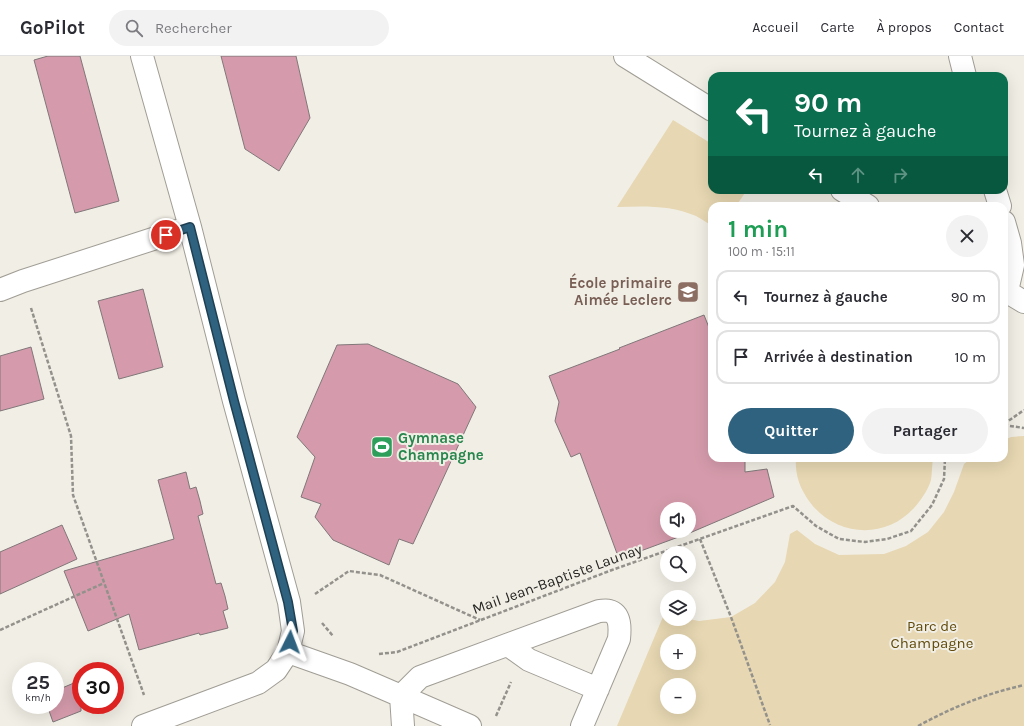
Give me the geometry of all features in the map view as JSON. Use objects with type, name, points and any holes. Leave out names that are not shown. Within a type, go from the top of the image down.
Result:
[{"type":"street","points":[[142,56],[190,227],[234,401],[288,602],[293,631],[288,652],[276,670],[258,683],[150,723]]},
{"type":"street","points":[[625,56],[708,108]]},
{"type":"street","points":[[960,56],[964,72]]},
{"type":"street","points":[[848,194],[862,202]]},
{"type":"street","points":[[0,290],[23,281],[190,227]]},
{"type":"street","points":[[1008,236],[1013,265],[1012,294]]},
{"type":"street","points":[[403,726],[401,696],[420,677],[599,611],[610,611],[617,616],[621,627],[619,639],[582,726]]},
{"type":"street","points":[[508,645],[529,660],[598,689]]},
{"type":"street","points":[[288,652],[350,674],[470,726]]},
{"type":"path","points":[[23,281],[71,436],[73,495],[141,690],[150,723]]},
{"type":"path","points":[[1008,422],[1024,410]]},
{"type":"path","points":[[1008,426],[1024,428]]},
{"type":"path","name":"Mail Jean-Baptiste Launay","points":[[374,655],[397,652],[612,570],[793,506],[816,526],[839,539],[865,542],[887,539],[911,531],[932,505],[944,479],[945,462]]},
{"type":"path","points":[[700,539],[731,616],[771,726]]},
{"type":"path","points":[[288,602],[312,596],[349,571],[380,575],[480,620]]},
{"type":"path","points":[[0,630],[104,583]]},
{"type":"path","points":[[321,623],[330,634],[336,638]]},
{"type":"path","points":[[495,719],[516,672],[508,645]]},
{"type":"path","points":[[918,726],[949,710],[996,692],[1024,685]]},
{"type":"green space","points":[[673,120],[708,142],[708,194],[744,194],[739,202],[708,202],[708,224],[687,212],[667,208],[617,207]]},
{"type":"green space","name":"Parc de Champagne","points":[[1024,436],[1024,726],[617,726],[660,624],[660,626],[696,626],[696,620],[731,617],[755,603],[775,582],[785,562],[790,534],[797,530],[815,544],[839,555],[884,554],[906,546],[928,532],[944,512],[954,492],[964,464],[967,462],[1008,462],[1008,438]]},
{"type":"green space","points":[[933,462],[930,484],[914,508],[901,519],[886,527],[870,530],[855,529],[840,525],[826,518],[814,507],[804,493],[800,485],[796,463]]},
{"type":"building","points":[[48,56],[80,56],[119,201],[75,213],[34,60]]},
{"type":"building","points":[[221,56],[296,56],[310,118],[279,171],[245,149]]},
{"type":"building","points":[[143,289],[163,367],[119,379],[98,301]]},
{"type":"building","points":[[704,315],[708,325],[708,462],[745,462],[745,472],[767,469],[774,497],[696,530],[696,502],[660,502],[660,538],[676,538],[619,559],[580,453],[571,457],[555,421],[559,402],[549,376]]},
{"type":"building","name":"Gymnase Champagne","points":[[368,344],[458,384],[476,407],[413,544],[399,539],[389,565],[333,540],[315,517],[321,504],[301,497],[315,457],[297,437],[337,345]]},
{"type":"building","points":[[31,347],[44,399],[0,411],[0,356]]},
{"type":"building","points":[[186,472],[190,489],[196,487],[200,501],[203,514],[198,516],[216,584],[221,583],[225,596],[228,609],[223,611],[228,628],[200,635],[199,633],[139,650],[129,614],[88,631],[64,571],[174,539],[158,480]]},
{"type":"building","points":[[62,525],[77,559],[0,594],[0,552]]},
{"type":"building","points":[[72,684],[72,714],[73,714],[53,722],[50,714],[64,714],[64,687]]},
{"type":"place","name":"École primaire Aimée Leclerc","points":[[688,292]]},
{"type":"place","name":"Gymnase Champagne","points":[[382,447]]},
{"type":"route","points":[[166,235],[190,227],[234,401],[288,602],[293,631],[290,642]]}]
